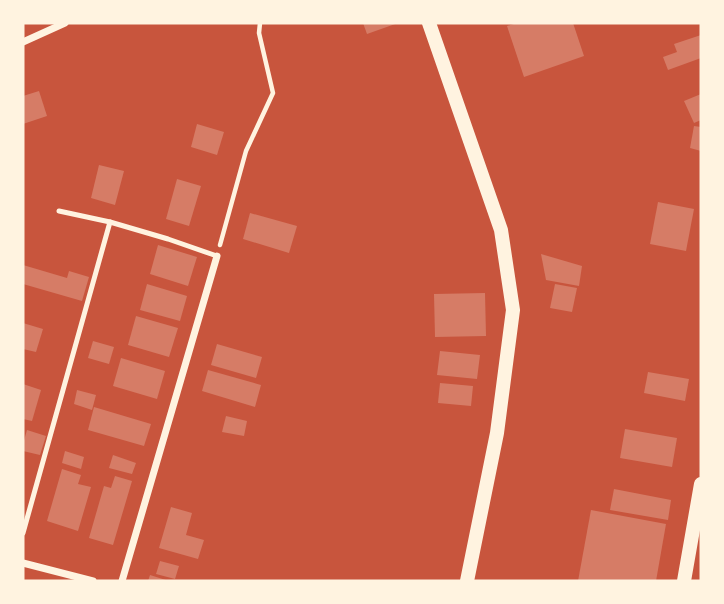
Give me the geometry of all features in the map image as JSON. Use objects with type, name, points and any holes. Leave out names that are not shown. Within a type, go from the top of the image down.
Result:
[{"type":"main road","points":[[429,23],[501,230],[513,310],[497,433],[467,581]]},
{"type":"main road","points":[[684,581],[701,484]]},
{"type":"street","points":[[23,42],[65,23]]},
{"type":"street","points":[[122,581],[217,256]]},
{"type":"street","points":[[23,563],[93,581]]},
{"type":"lane","points":[[59,211],[110,222],[217,256]]},
{"type":"lane","points":[[23,533],[110,222]]},
{"type":"path","points":[[217,256],[246,151],[273,93],[259,33],[260,23]]},
{"type":"building","points":[[363,23],[398,23],[367,34]]},
{"type":"building","points":[[517,23],[573,23],[584,56],[524,77],[507,26]]},
{"type":"building","points":[[701,35],[701,58],[668,70],[663,57],[677,52],[674,44]]},
{"type":"building","points":[[39,91],[47,116],[23,124],[23,96]]},
{"type":"building","points":[[701,94],[701,120],[694,123],[684,101]]},
{"type":"building","points":[[197,124],[224,132],[217,155],[191,147]]},
{"type":"building","points":[[694,126],[701,127],[701,151],[690,148]]},
{"type":"building","points":[[99,165],[124,171],[115,205],[91,198]]},
{"type":"building","points":[[177,179],[201,186],[189,226],[166,219]]},
{"type":"building","points":[[658,202],[694,209],[686,251],[650,244]]},
{"type":"building","points":[[250,213],[297,226],[289,253],[243,239]]},
{"type":"building","points":[[158,245],[197,257],[188,286],[150,274]]},
{"type":"building","points":[[541,254],[582,266],[579,286],[546,280]]},
{"type":"building","points":[[23,265],[67,278],[69,271],[89,277],[82,301],[23,284]]},
{"type":"building","points":[[147,284],[187,296],[180,321],[140,310]]},
{"type":"building","points":[[555,284],[577,288],[572,312],[550,308]]},
{"type":"building","points":[[485,293],[486,336],[435,337],[434,294]]},
{"type":"building","points":[[136,316],[178,328],[169,357],[128,345]]},
{"type":"building","points":[[23,323],[43,329],[36,352],[23,349]]},
{"type":"building","points":[[93,341],[114,347],[109,364],[88,358]]},
{"type":"building","points":[[217,344],[262,357],[256,378],[211,365]]},
{"type":"building","points":[[440,351],[480,355],[477,379],[437,375]]},
{"type":"building","points":[[121,358],[165,371],[157,399],[113,386]]},
{"type":"building","points":[[208,370],[261,385],[255,407],[202,391]]},
{"type":"building","points":[[648,372],[689,379],[685,401],[644,393]]},
{"type":"building","points":[[440,383],[473,386],[471,406],[438,403]]},
{"type":"building","points":[[23,384],[41,390],[32,421],[23,419]]},
{"type":"building","points":[[77,390],[96,395],[92,410],[74,404]]},
{"type":"building","points":[[94,407],[151,424],[144,446],[88,430]]},
{"type":"building","points":[[226,416],[247,421],[244,436],[222,432]]},
{"type":"building","points":[[625,429],[677,438],[672,467],[620,458]]},
{"type":"building","points":[[27,430],[46,436],[40,455],[23,451]]},
{"type":"building","points":[[65,451],[84,457],[81,469],[62,463]]},
{"type":"building","points":[[113,455],[136,463],[132,474],[109,468]]},
{"type":"building","points":[[62,469],[81,475],[78,484],[91,487],[78,531],[47,521]]},
{"type":"building","points":[[115,476],[132,481],[113,545],[89,538],[104,486],[111,488]]},
{"type":"building","points":[[614,489],[671,500],[668,520],[610,510]]},
{"type":"building","points":[[171,507],[192,513],[186,535],[204,540],[198,559],[159,548]]},
{"type":"building","points":[[591,510],[666,524],[656,581],[578,581]]},
{"type":"building","points":[[160,561],[179,566],[175,579],[156,574]]},
{"type":"building","points":[[150,575],[169,581],[148,581]]}]
